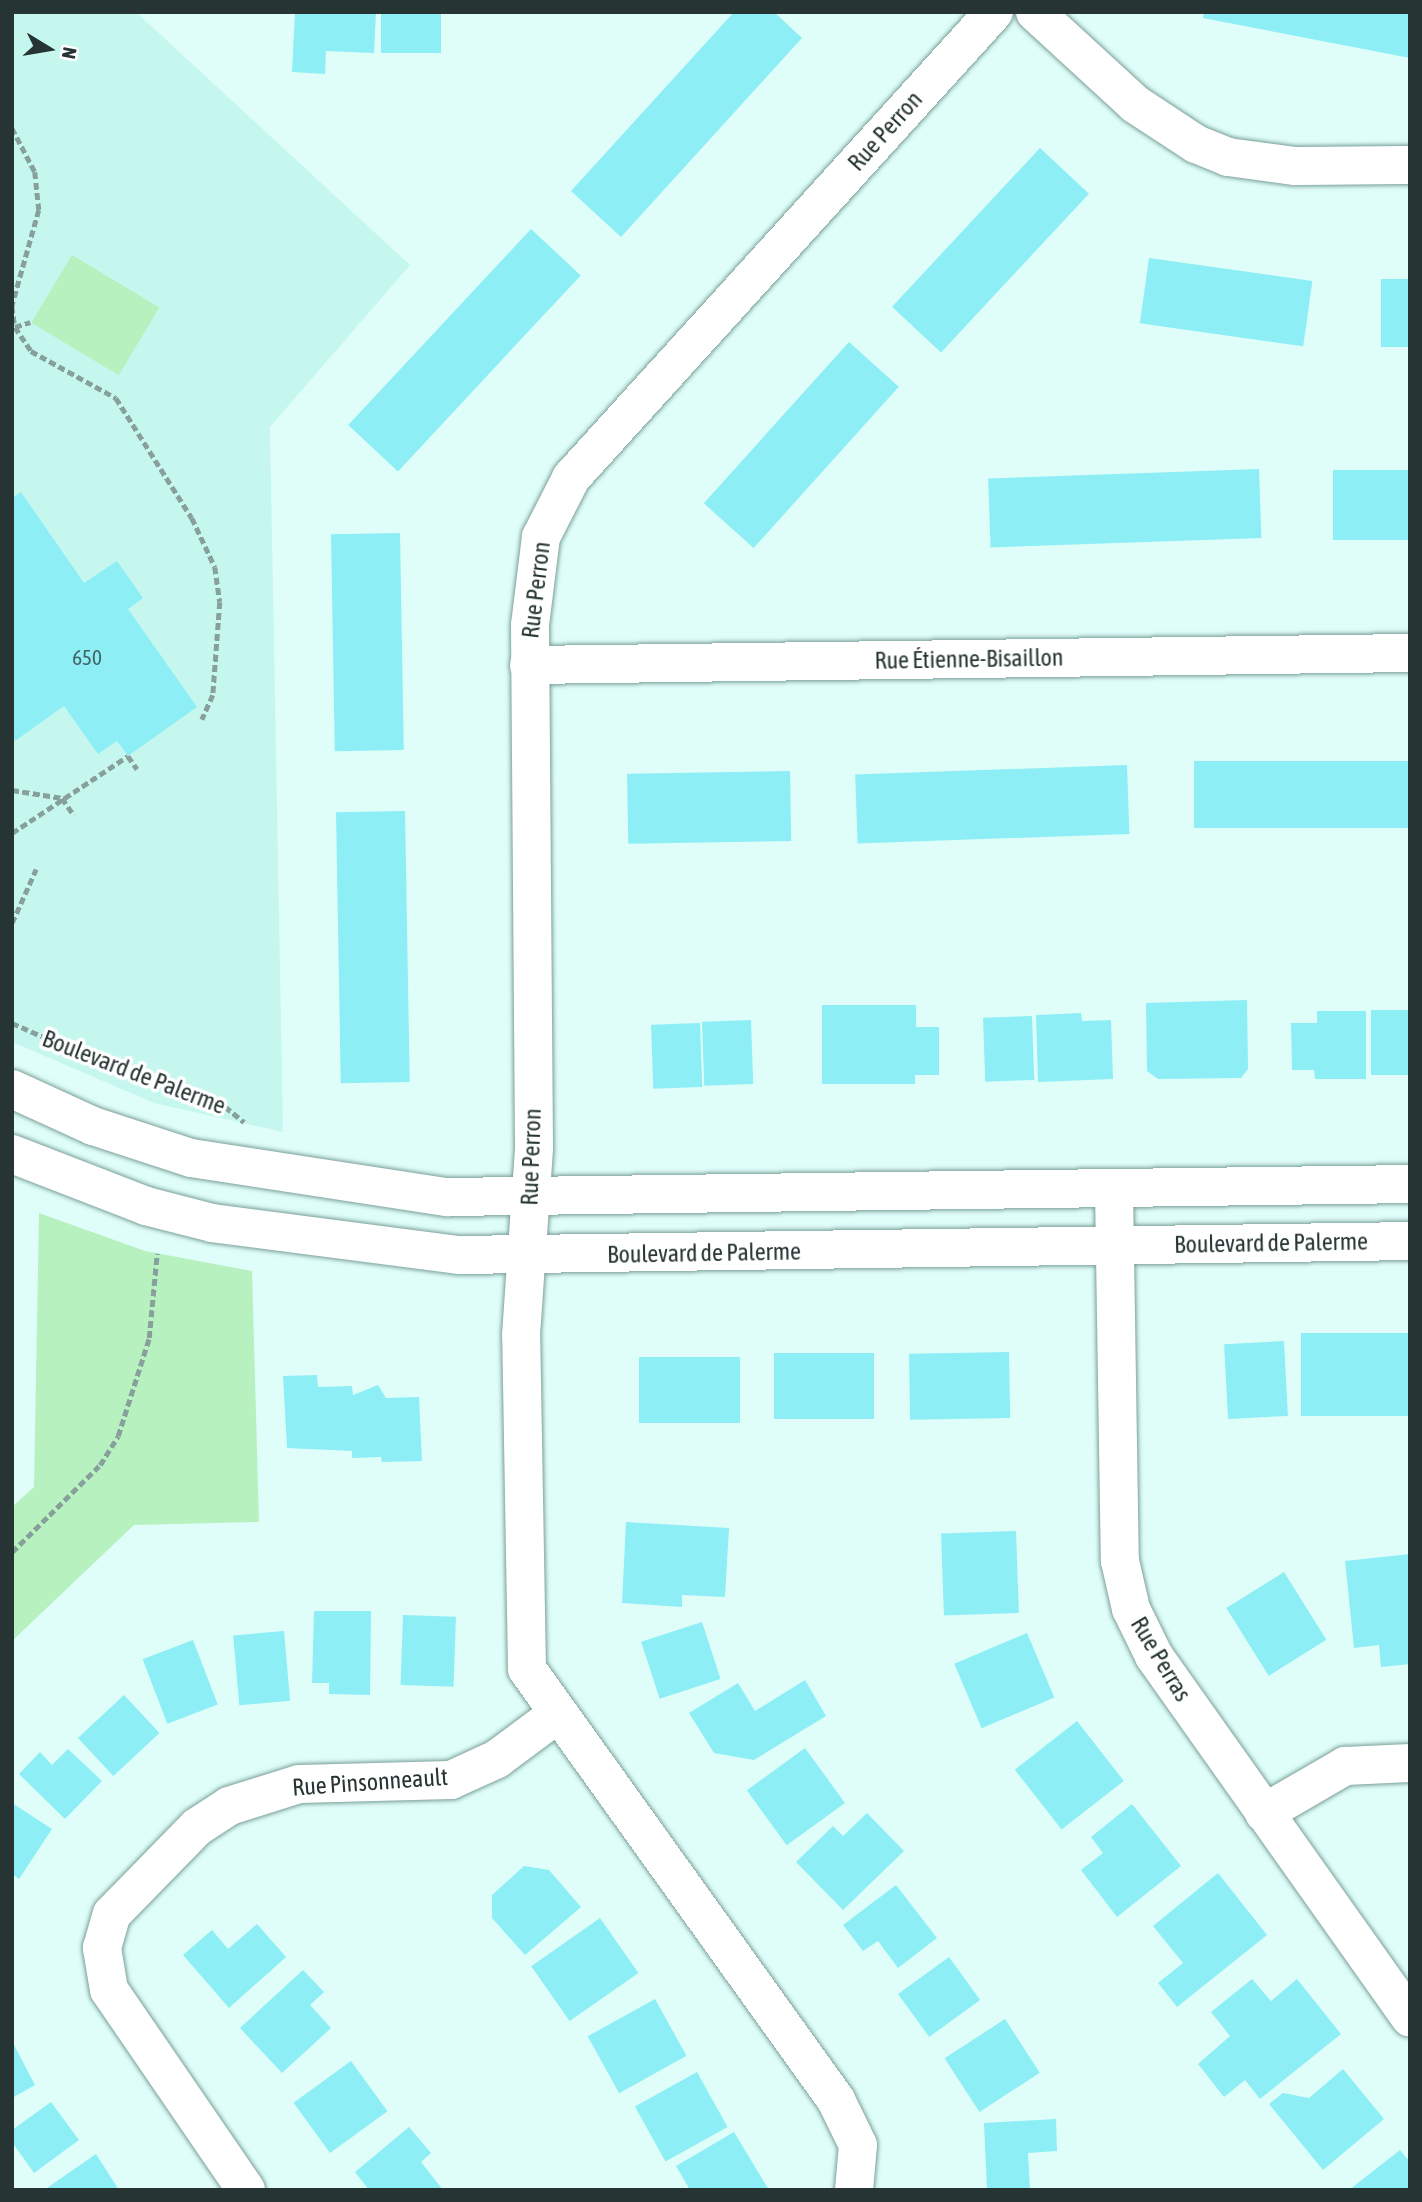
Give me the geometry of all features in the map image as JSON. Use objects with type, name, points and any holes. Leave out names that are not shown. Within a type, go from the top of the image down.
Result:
[{"type":"street","name":"Rue Perron","points":[[527,1255],[530,1197],[529,665],[541,537],[571,478],[994,12]]},
{"type":"street","points":[[1035,12],[1135,104],[1196,144],[1228,157],[1295,166],[1410,165]]},
{"type":"street","name":"Rue Étienne-Bisaillon","points":[[529,665],[1410,653]]},
{"type":"street","points":[[12,1089],[164,1151],[251,1171],[407,1193],[530,1197],[1410,1184]]},
{"type":"street","name":"Boulevard de Palerme","points":[[12,1154],[146,1206],[212,1223],[423,1251],[527,1255],[1410,1241]]},
{"type":"street","name":"Rue Perras","points":[[1114,1190],[1124,1586],[1154,1656],[1410,2018]]},
{"type":"street","points":[[527,1255],[521,1335],[525,1654],[556,1715],[848,2120],[860,2165],[854,2190]]},
{"type":"street","name":"Rue Pinsonneault","points":[[246,2190],[109,1990],[102,1948],[113,1914],[197,1827],[229,1806],[299,1784],[451,1780],[497,1759],[556,1715]]},
{"type":"street","points":[[1264,1813],[1345,1766],[1410,1763]]},
{"type":"path","points":[[12,128],[35,172],[39,210],[12,306],[15,327],[31,351],[116,398],[192,518],[215,567],[220,602],[213,695],[202,720]]},
{"type":"path","points":[[15,327],[30,322]]},
{"type":"path","points":[[12,833],[128,756],[137,769]]},
{"type":"path","points":[[12,790],[62,798],[75,815]]},
{"type":"path","points":[[12,923],[36,869]]},
{"type":"path","name":"Boulevard de Palerme","points":[[12,1023],[117,1069],[232,1107],[247,1131],[251,1171]]},
{"type":"path","points":[[12,1552],[100,1465],[118,1436],[149,1338],[158,1247]]},
{"type":"shaded area","points":[[12,12],[136,12],[410,265],[270,427],[283,1132],[154,1103],[12,1042]]},
{"type":"green space","points":[[72,255],[159,308],[119,375],[31,323]]},
{"type":"green space","points":[[39,1213],[145,1251],[252,1271],[259,1522],[134,1525],[12,1641],[12,1507],[34,1487]]},
{"type":"building","points":[[295,12],[376,12],[374,53],[326,51],[325,74],[292,72]]},
{"type":"building","points":[[381,12],[441,12],[441,53],[381,53]]},
{"type":"building","points":[[734,12],[774,12],[802,38],[621,237],[571,191]]},
{"type":"building","points":[[1204,12],[1410,12],[1410,58],[1203,18]]},
{"type":"building","points":[[1040,148],[1089,194],[941,352],[892,307]]},
{"type":"building","points":[[531,229],[581,275],[398,471],[348,425]]},
{"type":"building","points":[[1149,258],[1312,281],[1303,346],[1140,323]]},
{"type":"building","points":[[1381,279],[1410,279],[1410,347],[1381,347]]},
{"type":"building","points":[[849,342],[899,387],[754,548],[704,503]]},
{"type":"building","points":[[1259,469],[1261,538],[991,547],[988,478]]},
{"type":"building","points":[[1333,470],[1410,470],[1410,540],[1333,540]]},
{"type":"building","points":[[21,492],[84,583],[117,561],[143,598],[128,609],[197,707],[128,756],[117,741],[98,754],[64,706],[15,741],[12,736],[12,498]]},
{"type":"building","points":[[400,533],[404,750],[335,751],[331,534]]},
{"type":"building","points":[[1194,761],[1410,761],[1410,828],[1194,828]]},
{"type":"building","points":[[1127,765],[1129,834],[858,843],[855,774]]},
{"type":"building","points":[[790,771],[791,841],[628,844],[627,774]]},
{"type":"building","points":[[405,811],[410,1082],[341,1083],[336,812]]},
{"type":"building","points":[[1247,1000],[1248,1069],[1241,1078],[1158,1079],[1147,1071],[1146,1003]]},
{"type":"building","points":[[822,1005],[916,1005],[916,1027],[939,1027],[939,1075],[915,1075],[915,1084],[822,1084]]},
{"type":"building","points":[[1371,1010],[1410,1010],[1410,1075],[1371,1075]]},
{"type":"building","points":[[1317,1011],[1366,1011],[1366,1079],[1315,1079],[1314,1070],[1292,1070],[1291,1023],[1317,1023]]},
{"type":"building","points":[[1081,1013],[1082,1021],[1111,1020],[1113,1079],[1038,1082],[1036,1015]]},
{"type":"building","points":[[1032,1016],[1034,1080],[985,1082],[983,1018]]},
{"type":"building","points":[[751,1020],[753,1084],[704,1086],[702,1022]]},
{"type":"building","points":[[700,1023],[702,1087],[653,1089],[651,1025]]},
{"type":"building","points":[[1301,1333],[1410,1333],[1410,1416],[1301,1416]]},
{"type":"building","points":[[1284,1341],[1288,1416],[1228,1419],[1224,1344]]},
{"type":"building","points":[[1009,1352],[1010,1418],[910,1420],[909,1354]]},
{"type":"building","points":[[774,1353],[874,1353],[874,1419],[774,1419]]},
{"type":"building","points":[[639,1357],[740,1357],[740,1423],[639,1423]]},
{"type":"building","points":[[317,1375],[318,1387],[352,1386],[353,1395],[378,1385],[386,1398],[419,1397],[422,1461],[382,1462],[381,1457],[352,1458],[352,1451],[287,1448],[283,1376]]},
{"type":"building","points":[[626,1522],[729,1528],[725,1597],[682,1595],[682,1607],[622,1603]]},
{"type":"building","points":[[1016,1531],[1019,1613],[944,1616],[941,1534]]},
{"type":"building","points":[[1410,1554],[1410,1664],[1381,1667],[1379,1645],[1354,1648],[1345,1561]]},
{"type":"building","points":[[1284,1572],[1326,1640],[1269,1676],[1226,1608]]},
{"type":"building","points":[[314,1611],[371,1611],[370,1695],[329,1694],[329,1683],[312,1683]]},
{"type":"building","points":[[403,1615],[456,1617],[454,1687],[401,1685]]},
{"type":"building","points":[[702,1622],[721,1679],[660,1699],[641,1642]]},
{"type":"building","points":[[284,1631],[290,1701],[239,1705],[233,1635]]},
{"type":"building","points":[[1027,1633],[1054,1697],[982,1728],[954,1664]]},
{"type":"building","points":[[193,1640],[218,1704],[167,1724],[143,1659]]},
{"type":"building","points":[[805,1680],[826,1716],[754,1760],[714,1753],[689,1713],[738,1683],[755,1711]]},
{"type":"building","points":[[124,1695],[159,1733],[113,1776],[78,1738]]},
{"type":"building","points":[[1077,1721],[1124,1781],[1062,1830],[1015,1770]]},
{"type":"building","points":[[805,1748],[845,1803],[787,1845],[747,1790]]},
{"type":"building","points":[[68,1749],[102,1781],[65,1819],[19,1774],[40,1752],[52,1765]]},
{"type":"building","points":[[12,1803],[52,1829],[19,1879],[12,1874]]},
{"type":"building","points":[[1132,1804],[1181,1866],[1117,1917],[1081,1870],[1103,1853],[1091,1837]]},
{"type":"building","points":[[867,1813],[904,1851],[843,1910],[796,1862],[833,1826],[843,1836]]},
{"type":"building","points":[[524,1866],[549,1870],[581,1907],[525,1955],[492,1918],[492,1895]]},
{"type":"building","points":[[1218,1873],[1267,1935],[1177,2007],[1158,1983],[1183,1963],[1153,1926]]},
{"type":"building","points":[[896,1885],[937,1938],[898,1968],[878,1941],[863,1951],[843,1925]]},
{"type":"building","points":[[600,1918],[638,1973],[570,2021],[531,1966]]},
{"type":"building","points":[[257,1924],[286,1957],[229,2008],[183,1955],[212,1930],[228,1949]]},
{"type":"building","points":[[949,1957],[980,2000],[929,2037],[898,1994]]},
{"type":"building","points":[[303,1970],[324,1992],[310,2005],[331,2028],[282,2073],[240,2028]]},
{"type":"building","points":[[1252,1979],[1271,2001],[1297,1979],[1341,2034],[1260,2099],[1245,2080],[1224,2097],[1198,2064],[1230,2036],[1211,2012]]},
{"type":"building","points":[[655,1999],[687,2056],[619,2093],[588,2036]]},
{"type":"building","points":[[1005,2019],[1040,2073],[979,2112],[945,2058]]},
{"type":"building","points":[[12,2041],[35,2085],[12,2098]]},
{"type":"building","points":[[351,2061],[387,2111],[330,2153],[294,2103]]},
{"type":"building","points":[[1343,2069],[1384,2119],[1323,2170],[1269,2104],[1283,2093],[1309,2098]]},
{"type":"building","points":[[697,2072],[728,2127],[665,2162],[635,2106]]},
{"type":"building","points":[[51,2102],[79,2140],[34,2173],[12,2142],[12,2130]]},
{"type":"building","points":[[1056,2119],[1057,2151],[1028,2153],[1030,2190],[987,2190],[984,2123]]},
{"type":"building","points":[[409,2127],[431,2153],[421,2162],[443,2190],[369,2190],[355,2172]]},
{"type":"building","points":[[734,2132],[769,2190],[690,2190],[676,2166]]},
{"type":"building","points":[[1400,2150],[1410,2162],[1410,2190],[1349,2190]]},
{"type":"building","points":[[96,2154],[119,2190],[44,2190]]}]
